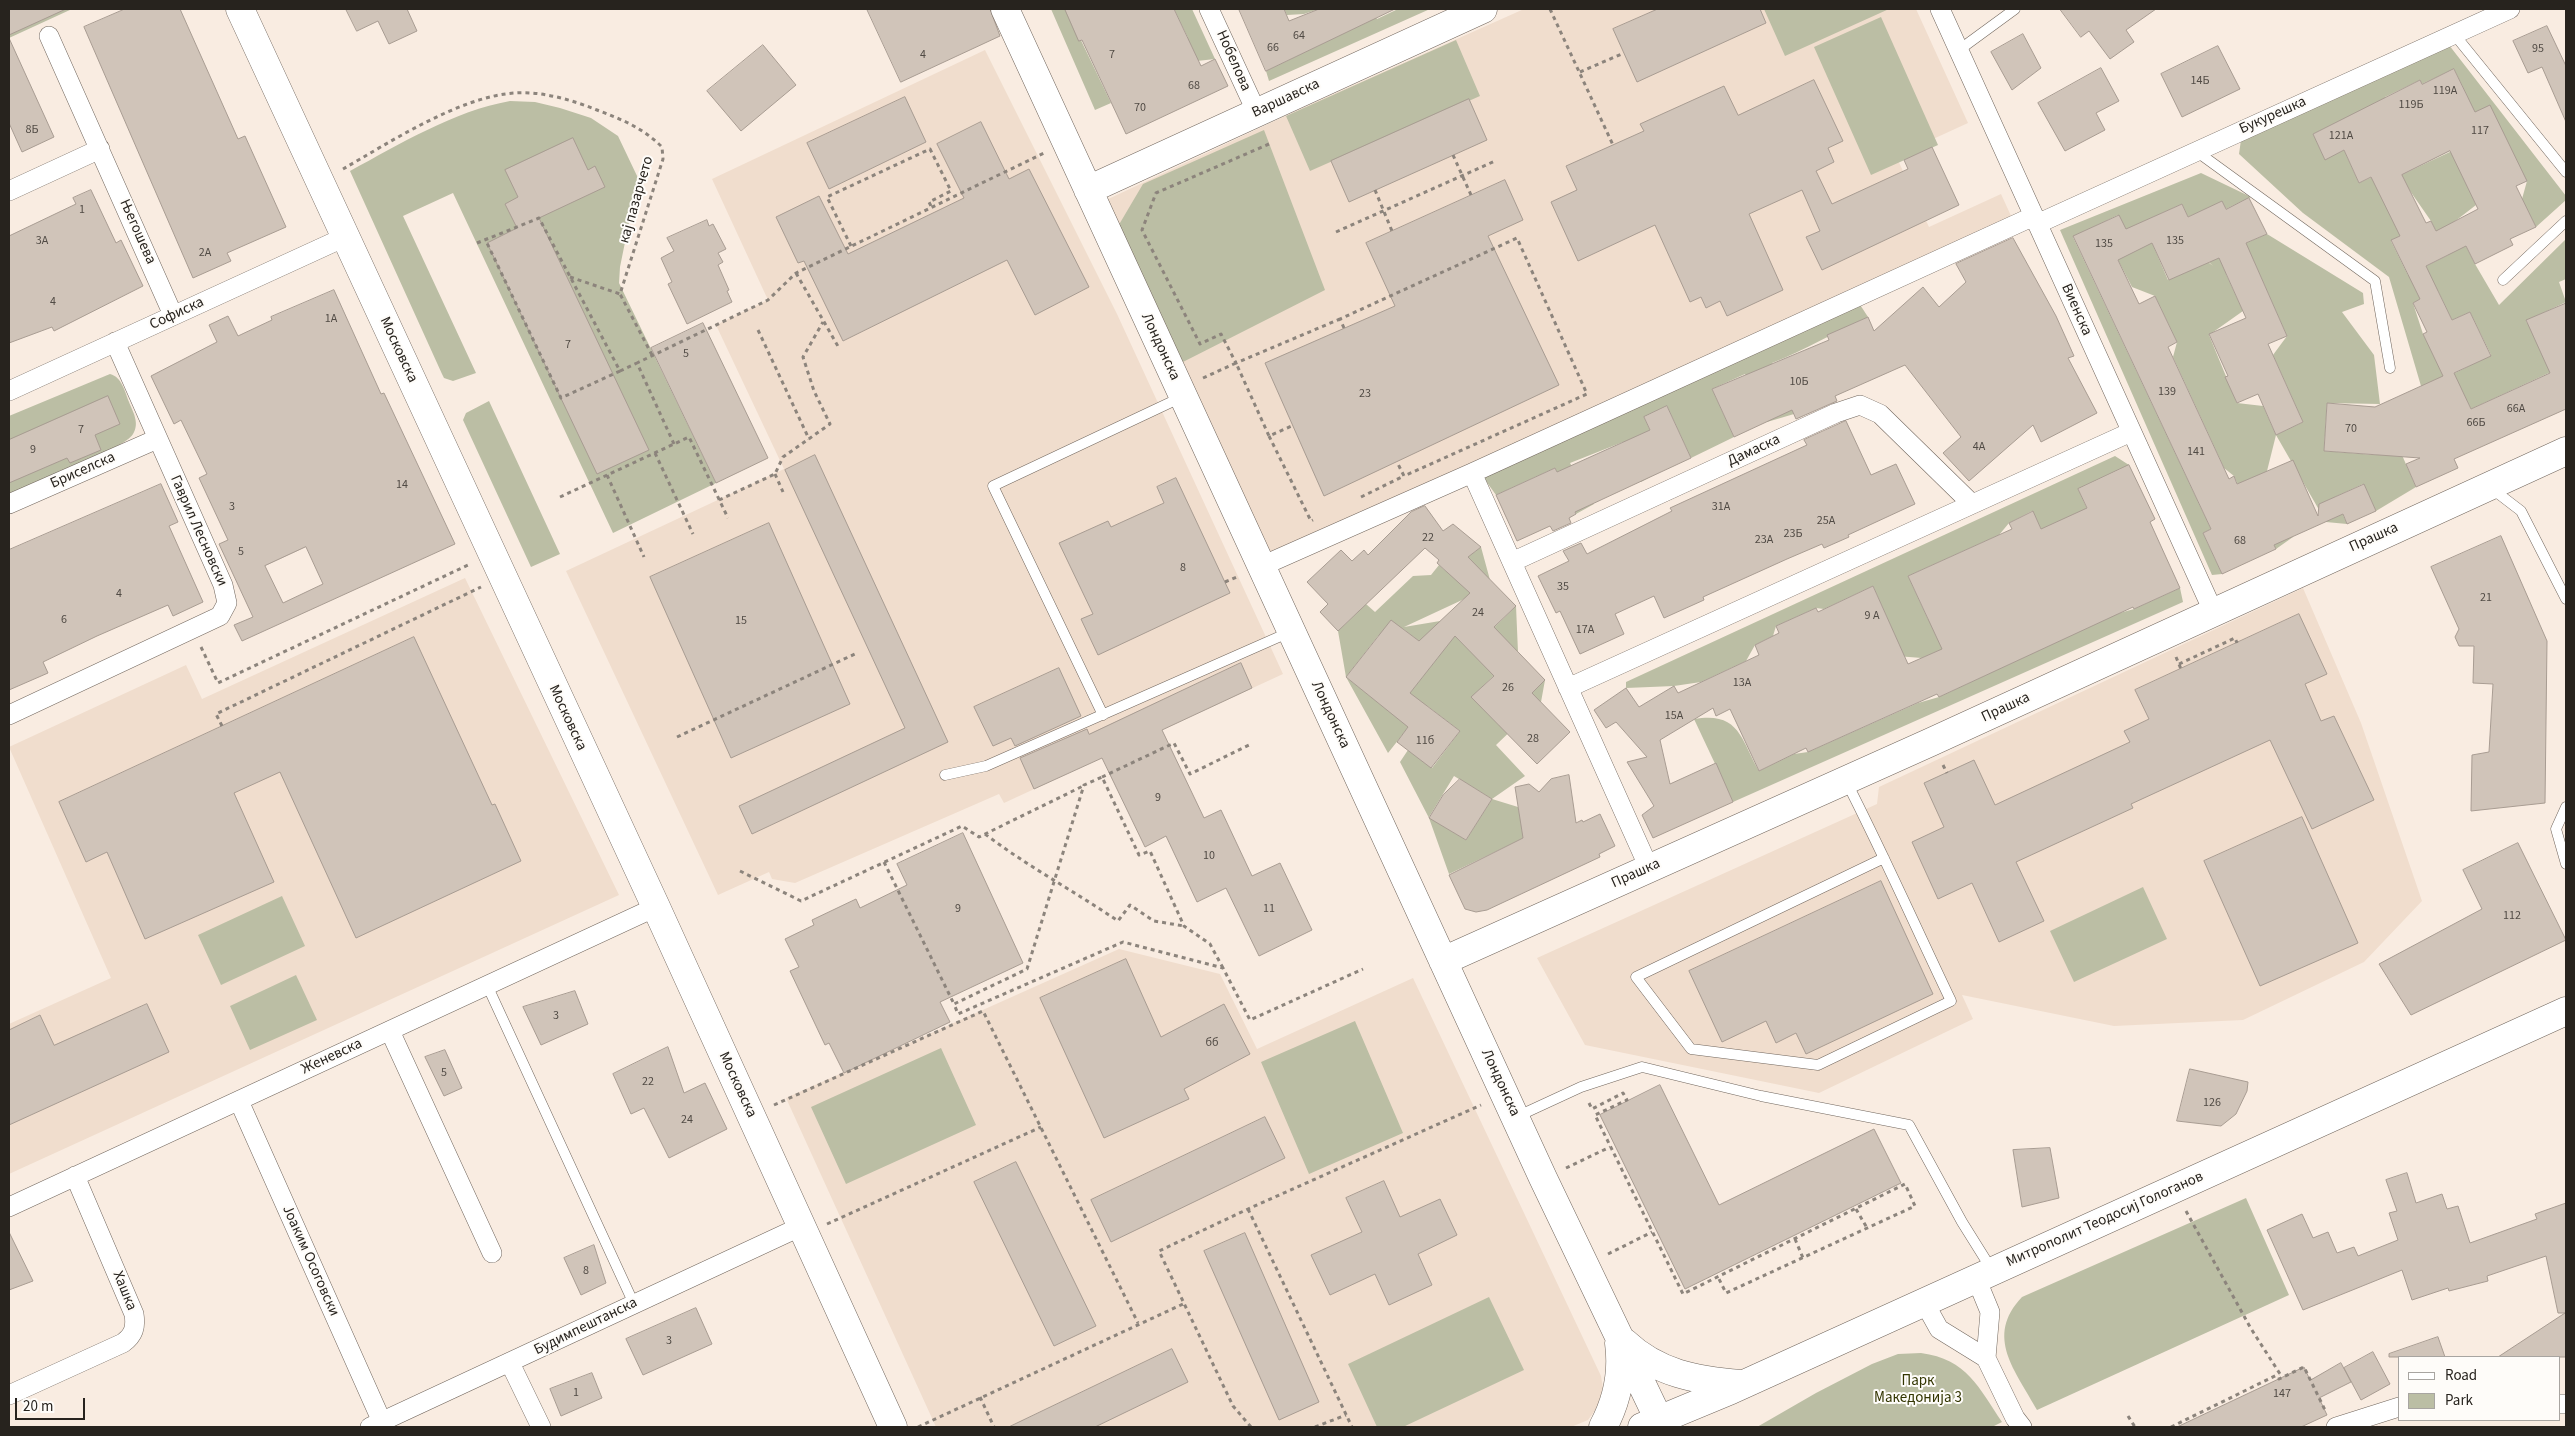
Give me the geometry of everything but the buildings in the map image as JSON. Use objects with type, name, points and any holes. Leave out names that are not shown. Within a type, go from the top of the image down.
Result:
[{"type":"street","name":"Московска","points":[[240,9],[656,907],[893,1427]]},
{"type":"street","name":"Лондонска","points":[[1005,9],[1510,1106],[1618,1334],[1651,1424]]},
{"type":"street","name":"Нобелова","points":[[1209,9],[1257,113]]},
{"type":"street","name":"Варшавска","points":[[1088,190],[1483,9]]},
{"type":"street","name":"Виенска","points":[[1940,9],[2213,611]]},
{"type":"street","name":"Букурешка","points":[[1262,566],[2036,220],[2196,151],[2510,9]]},
{"type":"street","name":"Његошева","points":[[49,36],[174,315]]},
{"type":"street","points":[[9,191],[100,149]]},
{"type":"street","name":"Софиска","points":[[9,391],[345,237]]},
{"type":"street","name":"Гаврил Лесновски","points":[[9,715],[220,616],[228,603],[223,585],[115,342]]},
{"type":"street","name":"Дамаска","points":[[1512,562],[1836,413],[1860,405],[1880,414],[1972,504]]},
{"type":"street","points":[[1568,688],[2131,432]]},
{"type":"street","name":"Бриселска","points":[[9,504],[157,439]]},
{"type":"street","name":"Прашка","points":[[1443,961],[2566,451]]},
{"type":"street","points":[[1472,473],[1649,868]]},
{"type":"street","name":"Женевска","points":[[9,1207],[656,907]]},
{"type":"street","name":"Митрополит Теодосиј Гологанов","points":[[1651,1424],[1742,1385],[2566,1011]]},
{"type":"street","points":[[390,1030],[492,1254]]},
{"type":"street","name":"Јоаким Осоговски","points":[[238,1100],[376,1424]]},
{"type":"street","name":"Хашка","points":[[9,1395],[123,1343],[133,1333],[136,1324],[134,1314],[75,1176]]},
{"type":"street","name":"Будимпештанска","points":[[376,1424],[634,1304],[804,1230]]},
{"type":"street","points":[[1984,1274],[1990,1312],[1986,1358],[2015,1418],[2022,1427]]},
{"type":"street","points":[[1924,1302],[1940,1329],[1986,1358]]},
{"type":"street","points":[[1618,1334],[1642,1358],[1656,1366],[1690,1378],[1742,1385]]},
{"type":"street","points":[[1603,1427],[1611,1413],[1620,1374],[1618,1334]]},
{"type":"street","points":[[510,1363],[541,1427]]},
{"type":"street","points":[[2331,1421],[2398,1407]]},
{"type":"lane","points":[[1959,50],[2015,9]]},
{"type":"lane","points":[[2454,34],[2566,172]]},
{"type":"lane","points":[[2196,151],[2375,281],[2390,368]]},
{"type":"lane","points":[[2503,280],[2566,221]]},
{"type":"lane","points":[[1103,715],[993,486],[1182,393]]},
{"type":"lane","points":[[2488,486],[2521,511],[2566,599]]},
{"type":"lane","points":[[945,775],[986,766],[1291,632]]},
{"type":"lane","points":[[1845,780],[1884,858],[1951,1001],[1818,1065],[1691,1049],[1636,977],[1884,858]]},
{"type":"lane","points":[[2566,807],[2556,830],[2566,864]]},
{"type":"lane","points":[[487,985],[634,1304]]},
{"type":"lane","points":[[1510,1106],[1581,1087],[1642,1067],[1761,1096],[1909,1125],[1962,1222],[1984,1274]]},
{"type":"path","points":[[1550,9],[1613,145]]},
{"type":"path","points":[[1580,72],[1624,53]]},
{"type":"path","name":"кај пазарчето","points":[[320,182],[414,130],[474,102],[515,93],[534,93],[586,106],[623,120],[642,130],[662,147],[663,159],[620,294]]},
{"type":"path","points":[[487,243],[561,398],[768,300],[796,273],[1067,142]]},
{"type":"path","points":[[1270,144],[1156,193],[1142,230],[1200,344],[1220,334],[1236,363],[1310,521],[1319,517]]},
{"type":"path","points":[[851,246],[827,197],[930,149],[951,191],[929,202],[932,208]]},
{"type":"path","points":[[1453,155],[1471,195]]},
{"type":"path","points":[[1336,232],[1495,161]]},
{"type":"path","points":[[1375,190],[1392,231]]},
{"type":"path","points":[[477,243],[539,218],[620,371]]},
{"type":"path","points":[[1182,393],[1236,363],[1340,319],[1518,238],[1587,394],[1353,500]]},
{"type":"path","points":[[796,273],[839,348]]},
{"type":"path","points":[[570,276],[620,294],[652,356]]},
{"type":"path","points":[[1340,319],[1344,328]]},
{"type":"path","points":[[719,500],[775,474],[783,457],[830,424],[814,391],[802,357],[823,322]]},
{"type":"path","points":[[758,330],[809,439]]},
{"type":"path","points":[[637,363],[674,444]]},
{"type":"path","points":[[1269,436],[1294,425]]},
{"type":"path","points":[[560,497],[689,437],[728,518]]},
{"type":"path","points":[[655,453],[693,534]]},
{"type":"path","points":[[1397,462],[1404,476]]},
{"type":"path","points":[[775,474],[783,492]]},
{"type":"path","points":[[607,475],[644,558]]},
{"type":"path","points":[[193,629],[218,683],[468,565],[471,573]]},
{"type":"path","points":[[475,581],[478,588]]},
{"type":"path","points":[[222,726],[216,714],[471,592]]},
{"type":"path","points":[[2179,664],[2235,638],[2237,643]]},
{"type":"path","points":[[676,738],[858,653]]},
{"type":"path","points":[[740,871],[801,901],[962,826],[979,836],[985,834],[1174,743],[1190,774],[1249,745]]},
{"type":"path","points":[[1102,777],[1139,855],[1150,851],[1184,926]]},
{"type":"path","points":[[954,1004],[1027,969],[1084,785]]},
{"type":"path","points":[[985,834],[1022,862],[1118,921],[1130,905],[1154,920],[1184,926],[1210,944],[1250,1020],[1364,969]]},
{"type":"path","points":[[884,862],[962,1021]]},
{"type":"path","points":[[958,1014],[1122,942],[1223,968]]},
{"type":"path","points":[[751,1116],[983,1011],[1138,1323]]},
{"type":"path","points":[[1592,1109],[1624,1093],[1626,1100],[1595,1115],[1683,1294],[1905,1184],[1915,1206],[1726,1293],[1718,1277]]},
{"type":"path","points":[[1251,1427],[1233,1406],[1182,1304],[1159,1251],[1248,1209],[1510,1106]]},
{"type":"path","points":[[804,1230],[1040,1127]]},
{"type":"path","points":[[1593,1156],[1610,1147]]},
{"type":"path","points":[[2174,1188],[2250,1326],[2280,1374],[2279,1379],[2304,1367],[2331,1421]]},
{"type":"path","points":[[1856,1208],[1867,1228]]},
{"type":"path","points":[[1248,1209],[1352,1427]]},
{"type":"path","points":[[1585,1266],[1652,1232]]},
{"type":"path","points":[[1795,1239],[1803,1258]]},
{"type":"path","points":[[917,1427],[1182,1304]]},
{"type":"path","points":[[2171,1427],[2280,1374]]},
{"type":"path","points":[[980,1398],[994,1427]]},
{"type":"path","points":[[2215,1409],[2217,1404]]},
{"type":"path","points":[[1315,1427],[1346,1414]]},
{"type":"path","points":[[2128,1416],[2135,1427]]},
{"type":"shaded area","points":[[1524,9],[1916,9],[1968,123],[1896,156],[1929,227],[2001,194],[2012,218],[1269,559],[1104,201],[1298,110]]},
{"type":"shaded area","points":[[985,50],[1117,314],[1283,674],[1004,803],[999,794],[795,883],[772,879],[769,872],[718,895],[566,571],[784,469],[716,325],[768,300],[712,179]]},
{"type":"shaded area","points":[[465,578],[619,895],[9,1174],[9,1024],[111,978],[9,747],[186,665],[202,699]]},
{"type":"shaded area","points":[[2303,588],[2361,723],[2422,901],[2364,962],[2243,1020],[2114,1026],[1962,995],[1973,1019],[1819,1093],[1585,1045],[1537,958],[1877,804],[1879,787]]},
{"type":"shaded area","points":[[1119,949],[1220,974],[1257,1049],[1413,978],[1601,1376],[1603,1389],[1598,1406],[1588,1420],[1571,1427],[936,1427],[786,1098]]},
{"type":"green space","points":[[9,9],[72,9],[9,38]]},
{"type":"green space","points":[[1051,9],[1066,9],[1111,103],[1095,110]]},
{"type":"green space","points":[[1174,9],[1192,9],[1215,59],[1188,62],[1188,38]]},
{"type":"green space","points":[[1284,9],[1319,9],[1304,14],[1287,15]]},
{"type":"green space","points":[[1345,9],[1372,9],[1377,19],[1398,9],[1430,9],[1269,81],[1266,71],[1354,28]]},
{"type":"green space","points":[[1764,9],[1889,9],[1785,56]]},
{"type":"green space","points":[[1881,17],[1938,145],[1871,175],[1814,47]]},
{"type":"green space","points":[[1456,40],[1480,96],[1310,171],[1286,116]]},
{"type":"green space","points":[[2449,45],[2566,196],[2566,200],[2536,227],[2522,199],[2527,181],[2454,123],[2468,98],[2454,69],[2422,84],[2420,80],[2385,97],[2401,130],[2405,173],[2452,151],[2476,205],[2454,222],[2475,264],[2499,305],[2566,239],[2566,279],[2559,282],[2566,302],[2526,321],[2544,350],[2566,332],[2566,365],[2471,409],[2467,401],[2447,410],[2421,386],[2389,277],[2303,213],[2239,154],[2241,140]],"holes":[[[2357,113],[2385,171],[2359,183],[2344,150],[2325,159],[2313,134]],[[2408,188],[2431,221],[2448,255],[2408,275],[2391,241],[2400,236]],[[2438,291],[2452,320],[2470,312],[2491,355],[2445,378],[2423,334],[2413,303]]]},
{"type":"green space","points":[[510,101],[535,102],[591,118],[618,136],[638,178],[620,267],[619,283],[716,483],[613,533],[453,193],[403,216],[476,373],[453,381],[444,378],[442,374],[350,171],[448,120],[468,112]]},
{"type":"green space","points":[[1264,130],[1325,290],[1179,364],[1117,228],[1143,184]]},
{"type":"green space","points":[[2201,173],[2251,197],[2226,209],[2222,202],[2188,217],[2182,204],[2143,222],[2168,280],[2208,262],[2213,266],[2207,260],[2267,234],[2363,293],[2364,304],[2342,312],[2374,355],[2380,404],[2327,403],[2324,451],[2375,455],[2398,446],[2416,487],[2376,511],[2363,484],[2335,497],[2347,524],[2326,522],[2276,435],[2267,471],[2277,502],[2293,537],[2276,549],[2257,508],[2250,511],[2234,476],[2224,468],[2173,357],[2177,342],[2155,296],[2132,287],[2118,260],[2118,215],[2073,237],[2211,529],[2203,533],[2222,574],[2212,575],[2060,230]],"holes":[[[2254,262],[2287,336],[2273,355],[2303,422],[2276,435],[2263,406],[2237,403],[2209,335],[2243,311],[2226,274]]]},
{"type":"green space","points":[[1855,297],[1868,317],[1772,363],[1794,414],[1767,422],[1745,374],[1712,389],[1734,437],[1691,458],[1667,406],[1644,417],[1667,468],[1641,482],[1623,442],[1570,463],[1594,504],[1576,514],[1555,468],[1496,495],[1478,470]]},
{"type":"green space","points":[[110,374],[120,382],[134,414],[136,426],[133,434],[126,441],[96,457],[9,494],[9,416]]},
{"type":"green space","points":[[489,401],[560,554],[531,567],[463,420],[466,413]]},
{"type":"green space","points":[[2115,456],[2129,465],[2078,489],[2097,530],[2041,529],[2032,511],[2009,523],[1999,535],[1908,576],[1928,619],[1965,602],[1944,649],[1922,658],[1896,656],[1895,636],[1873,586],[1824,609],[1816,608],[1776,626],[1773,636],[1755,645],[1746,661],[1701,682],[1674,686],[1626,688],[1626,682]]},
{"type":"green space","points":[[1481,547],[1490,580],[1475,594],[1404,627],[1440,621],[1470,651],[1516,606],[1518,652],[1472,697],[1499,725],[1545,680],[1541,702],[1496,745],[1525,776],[1492,799],[1518,807],[1526,837],[1449,874],[1429,818],[1400,762],[1408,750],[1432,768],[1460,731],[1426,705],[1388,753],[1346,677],[1338,631],[1366,604],[1375,612],[1413,576],[1431,575],[1439,565],[1447,572]],"holes":[[[1402,628],[1438,657],[1393,714],[1346,677],[1378,636],[1389,644]],[[1454,776],[1492,799],[1466,840],[1429,817]]]},
{"type":"green space","points":[[2180,588],[2183,602],[1733,802],[1694,719],[1721,719],[1730,724],[1743,739],[1759,771],[1794,754],[1808,752],[1918,703],[1939,697],[2116,614],[2134,609]]},
{"type":"green space","points":[[2143,887],[2167,939],[2074,982],[2050,931]]},
{"type":"green space","points":[[282,896],[305,946],[221,985],[198,935]]},
{"type":"green space","points":[[296,975],[317,1020],[250,1050],[230,1006]]},
{"type":"green space","points":[[1355,1021],[1403,1133],[1309,1174],[1261,1062]]},
{"type":"green space","points":[[941,1048],[976,1125],[846,1184],[811,1107]]},
{"type":"green space","points":[[2246,1198],[2289,1295],[2037,1410],[2013,1368],[2007,1354],[2005,1340],[2005,1326],[2011,1312],[2022,1297]]},
{"type":"green space","points":[[1489,1297],[1524,1370],[1403,1427],[1377,1427],[1348,1364]]},
{"type":"green space","name":"Парк Македонија 3","points":[[1921,1353],[1937,1356],[1961,1369],[1978,1387],[2002,1422],[1992,1427],[1757,1427],[1872,1364],[1898,1354]]}]
